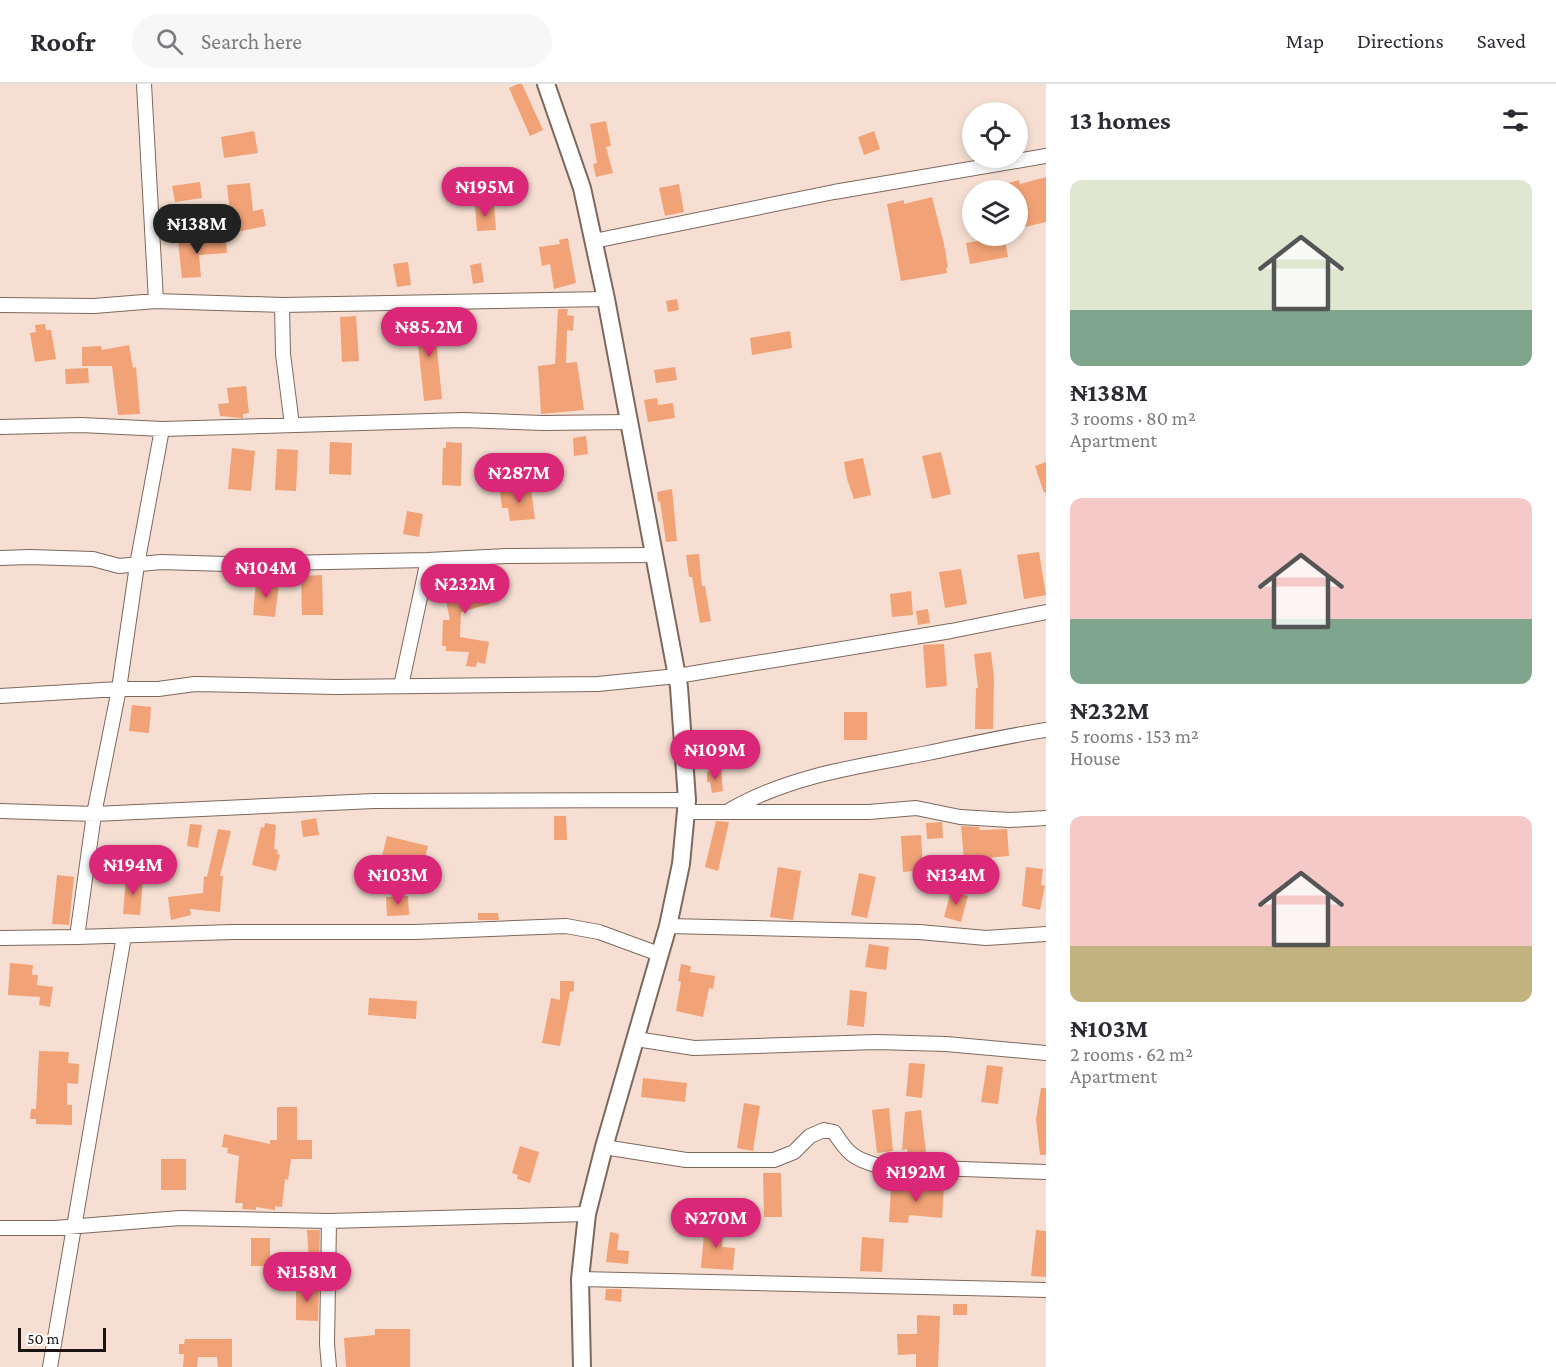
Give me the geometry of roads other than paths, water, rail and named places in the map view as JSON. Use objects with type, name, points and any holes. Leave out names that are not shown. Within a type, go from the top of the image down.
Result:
[{"type":"street","points":[[144,84],[156,301]]},
{"type":"street","points":[[546,84],[582,188],[606,299],[677,676],[686,806],[681,864],[668,926],[587,1214],[580,1279],[582,1367]]},
{"type":"street","points":[[594,241],[834,192],[1046,156]]},
{"type":"street","points":[[0,305],[94,306],[156,301],[282,305],[606,299]]},
{"type":"street","points":[[282,305],[283,354],[292,426]]},
{"type":"street","points":[[0,427],[81,425],[162,429],[463,420],[543,423],[629,422]]},
{"type":"street","points":[[77,937],[94,814],[119,689],[137,565],[162,429]]},
{"type":"street","points":[[0,558],[93,559],[119,566],[161,562],[226,564],[507,556],[654,555]]},
{"type":"street","points":[[401,686],[428,560]]},
{"type":"street","points":[[0,696],[158,689],[195,684],[401,686],[598,684],[677,676],[951,631],[1046,612]]},
{"type":"street","points":[[728,811],[757,795],[795,781],[873,763],[1046,730]]},
{"type":"street","points":[[0,811],[94,814],[374,801],[686,806],[728,811],[869,812],[916,808],[960,817],[1010,820],[1046,818]]},
{"type":"street","points":[[0,938],[232,932],[415,932],[567,926],[599,932],[659,954]]},
{"type":"street","points":[[668,926],[919,932],[986,938],[1046,934]]},
{"type":"street","points":[[50,1367],[124,936]]},
{"type":"street","points":[[636,1039],[694,1048],[876,1042],[945,1044],[1046,1053]]},
{"type":"street","points":[[604,1147],[686,1160],[774,1160],[794,1152],[810,1136],[824,1130],[834,1132],[846,1151],[858,1160],[879,1166],[1046,1172]]},
{"type":"street","points":[[0,1228],[74,1226],[180,1218],[329,1221],[587,1214]]},
{"type":"street","points":[[329,1221],[327,1344],[329,1367]]},
{"type":"street","points":[[580,1279],[1046,1290]]}]
